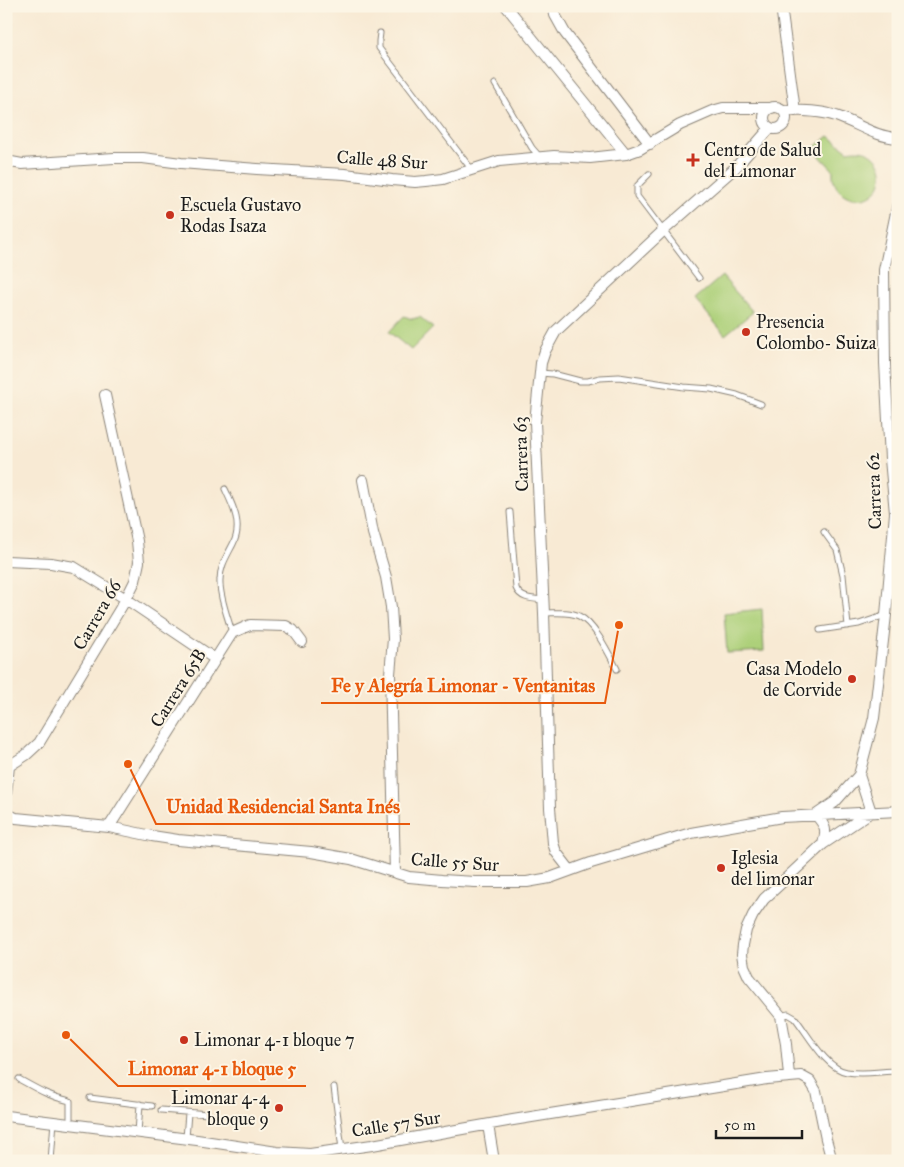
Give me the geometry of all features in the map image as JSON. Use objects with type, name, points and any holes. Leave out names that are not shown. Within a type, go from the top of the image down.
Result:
[{"type":"street","points":[[506,6],[626,154]]},
{"type":"street","points":[[553,6],[555,15],[565,33],[650,144]]},
{"type":"street","points":[[781,6],[795,111]]},
{"type":"street","name":"Calle 48 Sur","points":[[6,162],[22,164],[143,158],[258,170],[344,174],[415,182],[443,179],[499,162],[554,156],[590,158],[626,154],[650,144],[680,124],[712,111],[723,108],[772,108]]},
{"type":"street","points":[[782,110],[786,117],[784,124],[778,129],[770,128],[766,125],[764,115],[767,110],[778,108],[838,116],[874,133],[888,138],[898,138]]},
{"type":"street","name":"Carrera 63","points":[[570,870],[556,852],[552,834],[548,766],[544,600],[534,422],[541,363],[556,331],[736,167],[770,128]]},
{"type":"street","name":"Carrera 62","points":[[816,815],[835,802],[859,776],[874,718],[895,513],[890,459],[884,270],[898,203]]},
{"type":"street","name":"Carrera 66","points":[[8,764],[26,755],[39,743],[135,581],[139,562],[137,541],[105,395]]},
{"type":"street","points":[[363,480],[372,533],[386,577],[391,607],[393,639],[390,674],[395,873]]},
{"type":"street","points":[[6,561],[51,563],[74,567],[126,599],[215,659]]},
{"type":"street","points":[[232,633],[250,625],[286,626],[293,630],[302,642]]},
{"type":"street","name":"Carrera 65B","points":[[109,827],[232,633]]},
{"type":"street","points":[[6,795],[8,764]]},
{"type":"street","points":[[832,1161],[816,1092],[810,1081],[801,1076],[789,1076],[781,1016],[749,977],[744,966],[742,954],[746,930],[764,899],[823,844],[871,812],[859,776]]},
{"type":"street","name":"Calle 55 Sur","points":[[7,812],[16,818],[109,827],[178,840],[327,855],[351,859],[409,877],[442,880],[527,882],[550,878],[591,863],[690,834],[782,817],[898,811]]},
{"type":"street","points":[[816,815],[825,826],[826,833],[823,844]]},
{"type":"street","name":"Calle 57 Sur","points":[[6,1116],[310,1154],[789,1076]]},
{"type":"street","points":[[488,1125],[494,1161]]},
{"type":"lane","points":[[380,33],[379,48],[472,170]]},
{"type":"lane","points":[[495,84],[532,148],[540,157]]},
{"type":"lane","points":[[649,174],[637,186],[637,196],[699,278]]},
{"type":"lane","points":[[540,373],[553,374],[580,381],[619,377],[684,387],[711,389],[737,394],[761,404]]},
{"type":"lane","points":[[226,489],[237,519],[237,531],[221,570],[219,582],[232,633]]},
{"type":"lane","points":[[510,512],[516,588],[522,596],[544,600]]},
{"type":"lane","points":[[824,532],[837,550],[843,574],[848,626]]},
{"type":"lane","points":[[544,613],[567,613],[580,616],[590,625],[604,645],[617,669]]},
{"type":"lane","points":[[820,630],[867,622],[886,615]]},
{"type":"lane","points":[[781,1016],[788,1014],[795,1018],[827,1060],[839,1069],[857,1073],[898,1071]]},
{"type":"lane","points":[[19,1079],[43,1093],[70,1101],[70,1123]]},
{"type":"lane","points":[[334,1087],[342,1149]]},
{"type":"lane","points":[[90,1098],[152,1106]]},
{"type":"lane","points":[[138,1133],[140,1104]]},
{"type":"lane","points":[[161,1110],[208,1114]]},
{"type":"lane","points":[[186,1138],[188,1113]]},
{"type":"lane","points":[[52,1161],[54,1121]]},
{"type":"green space","points":[[829,136],[848,151],[865,151],[874,156],[878,161],[882,177],[879,187],[872,194],[864,198],[855,198],[846,196],[839,190],[834,181],[833,170],[813,149]]},
{"type":"green space","points":[[722,276],[753,312],[725,335],[695,299]]},
{"type":"green space","points":[[404,316],[412,319],[420,317],[433,328],[411,350],[389,332]]},
{"type":"green space","points":[[762,609],[764,651],[727,653],[724,613]]},
{"type":"place","name":"Centro de Salud del Limonar","points":[[693,160]]},
{"type":"place","name":"Escuela Gustavo Rodas Isaza","points":[[170,215]]},
{"type":"place","name":"Presencia Colombo- Suiza","points":[[746,332]]},
{"type":"place","name":"Fe y Alegría Limonar - Ventanitas","points":[[619,625]]},
{"type":"place","name":"Casa Modelo de Corvide","points":[[852,679]]},
{"type":"place","name":"Unidad Residencial Santa Inés","points":[[128,764]]},
{"type":"place","name":"Iglesia del limonar","points":[[721,868]]},
{"type":"place","name":"Limonar 4-1 bloque 5","points":[[66,1035]]},
{"type":"place","name":"Limonar 4-1 bloque 7","points":[[184,1040]]},
{"type":"place","name":"Limonar 4-4 bloque 9","points":[[279,1108]]}]
